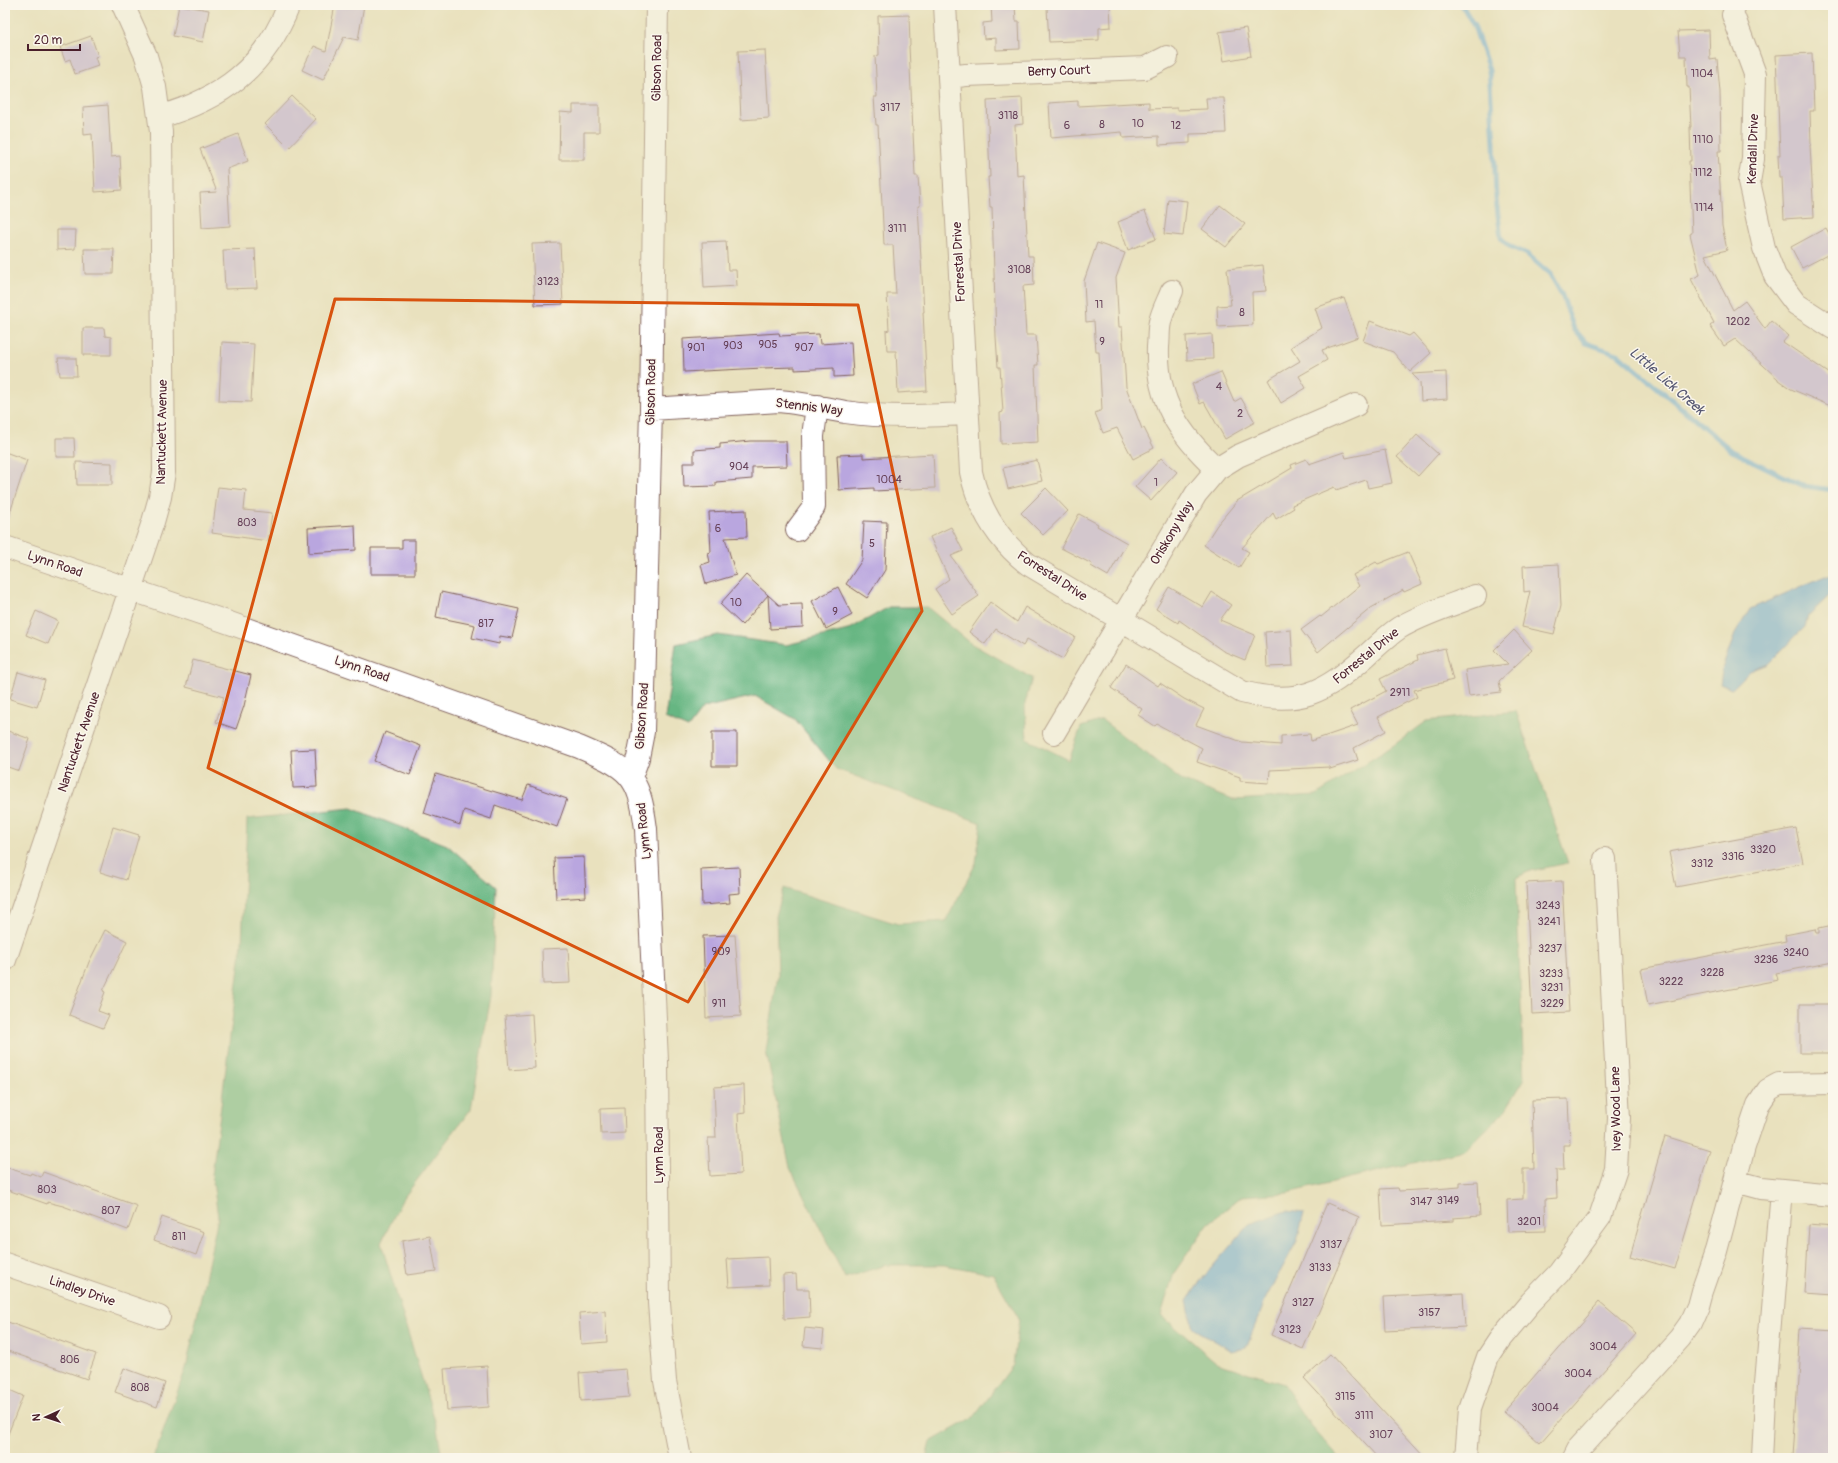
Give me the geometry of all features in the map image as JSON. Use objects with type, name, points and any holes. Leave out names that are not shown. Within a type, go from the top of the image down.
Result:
[{"type":"street","name":"Nantuckett Avenue","points":[[5,960],[153,522],[160,497],[164,472],[159,117],[155,87],[146,56],[123,5]]},
{"type":"street","points":[[159,117],[185,110],[210,98],[234,82],[252,65],[268,45],[283,21],[289,5]]},
{"type":"street","name":"Gibson Road","points":[[631,777],[638,758],[643,732],[651,409],[657,5]]},
{"type":"street","name":"Forrestal Drive","points":[[945,5],[969,454],[973,484],[983,510],[996,532],[1012,550],[1028,564],[1242,692],[1262,697],[1295,697],[1316,692],[1332,684],[1399,628],[1419,618],[1475,596]]},
{"type":"street","name":"Kendall Drive","points":[[1733,15],[1755,74],[1752,159],[1749,182],[1764,248],[1775,276],[1796,304],[1833,328]]},
{"type":"street","name":"Berry Court","points":[[949,77],[966,75],[1145,68],[1167,56]]},
{"type":"street","points":[[1172,291],[1159,323],[1159,380],[1174,420],[1190,442],[1217,469]]},
{"type":"street","name":"Stennis Way","points":[[651,409],[779,401],[817,406],[845,412],[896,416],[967,414]]},
{"type":"street","name":"Oriskony Way","points":[[1054,733],[1196,494],[1217,469],[1238,456],[1356,405]]},
{"type":"street","points":[[798,530],[814,507],[813,436],[817,406]]},
{"type":"street","name":"Lynn Road","points":[[5,547],[424,691],[579,747],[620,767],[631,777],[641,798],[646,829],[657,1061],[659,1303],[661,1341],[665,1381],[680,1458]]},
{"type":"street","name":"Ivey Wood Lane","points":[[1466,1458],[1470,1409],[1488,1357],[1500,1339],[1531,1302],[1559,1274],[1600,1217],[1616,1169],[1619,1118],[1605,859]]},
{"type":"street","points":[[1574,1458],[1583,1444],[1680,1338],[1690,1324],[1698,1306],[1716,1251],[1758,1105],[1768,1090],[1779,1084],[1833,1083]]},
{"type":"street","points":[[1735,1181],[1761,1188],[1833,1195]]},
{"type":"street","points":[[1762,1458],[1766,1382],[1782,1190]]},
{"type":"street","name":"Lindley Drive","points":[[5,1264],[159,1317]]},
{"type":"highlighted area","points":[[335,299],[858,305],[922,611],[688,1002],[208,768]]},
{"type":"green space","points":[[889,607],[927,607],[972,644],[1032,678],[1025,704],[1027,739],[1069,760],[1081,727],[1102,720],[1181,780],[1233,800],[1316,795],[1391,747],[1427,721],[1516,711],[1568,863],[1530,871],[1516,878],[1524,1080],[1505,1111],[1464,1151],[1287,1193],[1242,1196],[1208,1224],[1174,1273],[1161,1315],[1217,1363],[1284,1384],[1310,1425],[1339,1458],[926,1458],[930,1442],[974,1417],[1013,1365],[1019,1319],[993,1274],[944,1265],[886,1265],[845,1278],[790,1168],[766,1051],[778,974],[776,916],[784,888],[898,924],[946,921],[976,863],[981,823],[836,769],[795,719],[755,696],[703,708],[688,728],[665,718],[676,644],[718,635],[786,645],[848,630]]},
{"type":"green space","points":[[351,808],[447,845],[496,887],[491,996],[471,1109],[402,1200],[381,1243],[437,1428],[442,1458],[153,1458],[186,1368],[218,1217],[212,1175],[242,944],[247,819]]},
{"type":"water","points":[[1825,576],[1833,577],[1833,589],[1830,595],[1808,616],[1805,627],[1768,664],[1750,671],[1732,689],[1720,684],[1723,666],[1735,634],[1750,609]]},
{"type":"water","points":[[1287,1211],[1304,1213],[1297,1241],[1266,1298],[1246,1348],[1232,1351],[1193,1328],[1187,1301],[1201,1280],[1249,1224]]},
{"type":"building","points":[[179,5],[209,10],[203,42],[173,36]]},
{"type":"building","points":[[335,5],[364,5],[358,40],[344,37],[323,80],[302,70],[314,46],[326,51]]},
{"type":"building","points":[[991,5],[1015,5],[1016,21],[1019,21],[1020,49],[996,50],[996,38],[984,39],[983,23],[992,22]]},
{"type":"building","points":[[1083,5],[1110,5],[1111,27],[1099,28],[1099,40],[1049,42],[1047,8]]},
{"type":"building","points":[[909,15],[915,176],[918,176],[920,206],[918,206],[927,391],[898,393],[896,351],[887,351],[886,331],[889,330],[887,294],[896,294],[893,245],[884,245],[878,125],[876,125],[874,97],[877,97],[875,56],[879,55],[878,16]]},
{"type":"building","points":[[1246,28],[1251,56],[1224,61],[1219,32]]},
{"type":"building","points":[[1709,30],[1710,60],[1717,59],[1720,92],[1721,151],[1718,151],[1722,226],[1727,250],[1705,255],[1733,310],[1745,301],[1765,329],[1771,321],[1788,336],[1783,342],[1833,376],[1833,407],[1791,389],[1778,380],[1735,339],[1724,346],[1710,326],[1714,323],[1691,279],[1700,275],[1690,234],[1692,233],[1689,161],[1691,161],[1691,127],[1689,87],[1687,87],[1686,56],[1680,56],[1678,31]]},
{"type":"building","points":[[91,36],[98,56],[95,57],[98,66],[75,74],[70,59],[65,61],[60,47]]},
{"type":"building","points":[[765,50],[769,118],[741,120],[738,51]]},
{"type":"building","points":[[1812,53],[1814,111],[1810,111],[1810,145],[1814,217],[1784,219],[1782,178],[1779,178],[1778,155],[1780,155],[1776,55]]},
{"type":"building","points":[[292,96],[316,119],[289,148],[265,124]]},
{"type":"building","points":[[1022,98],[1023,124],[1015,125],[1017,176],[1024,175],[1028,256],[1033,256],[1034,285],[1023,286],[1026,335],[1036,335],[1038,365],[1035,365],[1038,442],[1001,444],[1000,413],[1003,412],[996,337],[992,207],[990,207],[988,177],[990,177],[987,100]]},
{"type":"building","points":[[1206,98],[1224,98],[1226,133],[1190,134],[1190,143],[1159,145],[1159,136],[1123,138],[1122,132],[1051,138],[1049,103],[1078,101],[1078,106],[1149,102],[1149,109],[1177,108],[1177,110],[1207,109]]},
{"type":"building","points":[[108,105],[111,157],[120,156],[122,190],[95,192],[92,134],[84,135],[83,107]]},
{"type":"building","points":[[573,105],[599,105],[599,132],[584,132],[584,160],[559,160],[560,112],[573,113]]},
{"type":"building","points":[[238,134],[248,161],[227,169],[230,226],[202,228],[200,193],[217,192],[200,149]]},
{"type":"building","points":[[1168,199],[1187,201],[1183,236],[1164,234]]},
{"type":"building","points":[[1220,205],[1245,224],[1226,247],[1202,229]]},
{"type":"building","points":[[1145,211],[1156,239],[1128,250],[1118,222]]},
{"type":"building","points":[[1826,228],[1833,241],[1833,252],[1802,268],[1791,247]]},
{"type":"building","points":[[57,230],[76,230],[75,249],[57,250]]},
{"type":"building","points":[[726,241],[728,270],[736,270],[737,286],[704,288],[702,242]]},
{"type":"building","points":[[560,243],[563,304],[535,305],[532,244]]},
{"type":"building","points":[[1097,243],[1125,253],[1116,278],[1119,327],[1122,327],[1126,387],[1142,429],[1144,428],[1154,448],[1133,459],[1117,428],[1103,433],[1095,413],[1102,410],[1099,352],[1096,352],[1094,321],[1086,322],[1084,281]]},
{"type":"building","points":[[84,249],[114,249],[113,274],[85,274]]},
{"type":"building","points":[[255,249],[257,288],[225,289],[223,250]]},
{"type":"building","points":[[1263,265],[1266,291],[1252,292],[1253,325],[1218,327],[1217,306],[1231,305],[1227,269]]},
{"type":"building","points":[[1344,298],[1358,337],[1322,350],[1327,360],[1299,376],[1306,388],[1281,403],[1268,380],[1300,361],[1291,347],[1322,328],[1315,308]]},
{"type":"building","points":[[1370,321],[1409,336],[1413,333],[1431,353],[1410,372],[1393,352],[1363,341]]},
{"type":"building","points":[[83,328],[104,328],[105,336],[111,337],[111,355],[83,355]]},
{"type":"building","points":[[779,333],[780,336],[819,334],[820,344],[851,342],[853,376],[834,377],[834,368],[795,370],[795,367],[684,372],[683,339]]},
{"type":"building","points":[[1212,334],[1213,359],[1187,360],[1186,336]]},
{"type":"building","points":[[222,342],[254,344],[251,402],[219,401]]},
{"type":"building","points":[[58,358],[76,358],[77,376],[60,376]]},
{"type":"building","points":[[1221,372],[1234,402],[1241,398],[1255,422],[1225,439],[1204,402],[1200,404],[1192,384]]},
{"type":"building","points":[[1446,372],[1447,399],[1421,401],[1420,382],[1412,374]]},
{"type":"building","points":[[1417,435],[1438,454],[1418,476],[1397,457]]},
{"type":"building","points":[[56,438],[74,438],[75,457],[56,457]]},
{"type":"building","points":[[750,441],[786,441],[787,466],[752,467],[752,479],[716,482],[716,486],[684,487],[683,463],[694,463],[694,450],[720,448],[720,444]]},
{"type":"building","points":[[1385,450],[1392,483],[1368,488],[1366,480],[1336,490],[1334,487],[1292,505],[1294,508],[1276,519],[1273,513],[1242,548],[1249,552],[1239,568],[1204,545],[1217,525],[1237,501],[1292,468],[1291,465],[1306,459],[1309,464],[1344,452],[1346,458]]},
{"type":"building","points":[[5,452],[27,460],[8,519],[5,518]]},
{"type":"building","points":[[863,454],[863,458],[933,454],[935,488],[874,491],[874,488],[839,490],[837,455]]},
{"type":"building","points":[[1161,458],[1177,472],[1151,501],[1135,487]]},
{"type":"building","points":[[1037,460],[1042,481],[1008,489],[1003,468]]},
{"type":"building","points":[[76,462],[112,463],[112,485],[77,485]]},
{"type":"building","points":[[218,487],[246,490],[244,510],[272,513],[268,541],[212,533]]},
{"type":"building","points":[[1046,488],[1068,511],[1043,535],[1021,513]]},
{"type":"building","points":[[746,510],[747,537],[725,538],[736,575],[706,584],[701,565],[710,562],[708,553],[711,552],[709,512]]},
{"type":"building","points":[[1079,514],[1098,524],[1097,526],[1127,543],[1108,576],[1091,566],[1092,564],[1061,548]]},
{"type":"building","points":[[864,521],[887,522],[885,570],[867,598],[846,584],[862,560]]},
{"type":"building","points":[[355,525],[356,550],[309,553],[308,528]]},
{"type":"building","points":[[951,527],[963,551],[951,556],[979,596],[952,614],[935,589],[949,579],[930,537]]},
{"type":"building","points":[[402,540],[415,540],[415,574],[371,574],[371,548],[402,548]]},
{"type":"building","points":[[1408,552],[1422,584],[1404,592],[1403,590],[1371,608],[1318,652],[1301,630],[1320,616],[1321,617],[1359,586],[1353,575],[1376,562],[1378,564]]},
{"type":"building","points":[[1559,564],[1561,606],[1554,634],[1522,627],[1530,591],[1524,592],[1523,566]]},
{"type":"building","points":[[746,575],[768,595],[742,625],[720,604]]},
{"type":"building","points":[[838,587],[852,615],[826,629],[812,601]]},
{"type":"building","points":[[1169,587],[1203,607],[1212,592],[1231,605],[1220,620],[1255,635],[1245,660],[1223,651],[1179,620],[1178,623],[1156,609]]},
{"type":"building","points":[[441,592],[519,609],[512,638],[500,636],[499,644],[472,638],[475,625],[436,617]]},
{"type":"building","points":[[768,595],[779,605],[802,604],[803,627],[770,629]]},
{"type":"building","points":[[990,602],[1017,622],[1025,607],[1075,637],[1063,659],[1027,639],[1023,646],[996,629],[985,644],[969,632]]},
{"type":"building","points":[[36,611],[58,621],[48,644],[26,635]]},
{"type":"building","points":[[1291,630],[1293,666],[1267,667],[1265,632]]},
{"type":"building","points":[[1514,630],[1532,650],[1499,681],[1501,692],[1469,696],[1465,670],[1508,664],[1494,650]]},
{"type":"building","points":[[1445,648],[1453,680],[1414,690],[1417,697],[1378,717],[1386,731],[1354,748],[1358,760],[1330,769],[1329,767],[1270,770],[1269,783],[1240,781],[1240,777],[1197,762],[1202,748],[1157,724],[1155,726],[1138,715],[1142,709],[1111,688],[1126,664],[1158,686],[1160,683],[1184,699],[1204,709],[1196,725],[1242,742],[1281,745],[1281,736],[1310,734],[1311,741],[1358,725],[1350,710],[1386,691],[1380,679],[1418,660],[1417,655]]},
{"type":"building","points":[[193,660],[251,675],[244,706],[236,729],[216,722],[224,697],[186,687]]},
{"type":"building","points":[[18,672],[45,680],[37,707],[10,699]]},
{"type":"building","points":[[5,730],[30,739],[19,771],[5,766]]},
{"type":"building","points":[[385,732],[421,746],[410,775],[374,761]]},
{"type":"building","points":[[712,732],[737,732],[737,766],[712,766]]},
{"type":"building","points":[[315,749],[317,787],[293,788],[291,750]]},
{"type":"building","points":[[436,774],[522,800],[528,785],[567,799],[557,827],[495,805],[491,819],[464,810],[460,825],[424,813]]},
{"type":"building","points":[[113,827],[139,835],[126,880],[100,872]]},
{"type":"building","points":[[1796,828],[1803,863],[1676,887],[1669,852]]},
{"type":"building","points":[[584,857],[586,897],[556,899],[554,858]]},
{"type":"building","points":[[739,867],[740,893],[729,894],[730,903],[702,905],[701,869]]},
{"type":"building","points":[[1562,881],[1569,1012],[1532,1014],[1526,883]]},
{"type":"building","points":[[1833,925],[1833,962],[1776,973],[1778,980],[1648,1005],[1641,969],[1786,941],[1785,935],[1815,929],[1816,933],[1819,933],[1819,928]]},
{"type":"building","points":[[105,930],[127,941],[103,991],[105,992],[98,1011],[109,1015],[103,1028],[69,1015],[89,962]]},
{"type":"building","points":[[735,935],[741,1016],[706,1018],[703,936]]},
{"type":"building","points":[[568,948],[570,983],[543,984],[542,949]]},
{"type":"building","points":[[1800,1004],[1833,1004],[1833,1053],[1800,1053]]},
{"type":"building","points":[[532,1014],[535,1068],[509,1070],[505,1016]]},
{"type":"building","points":[[744,1085],[745,1113],[738,1114],[741,1174],[710,1176],[708,1138],[716,1138],[714,1087]]},
{"type":"building","points":[[1568,1099],[1570,1145],[1563,1145],[1564,1170],[1556,1170],[1557,1198],[1545,1199],[1546,1231],[1508,1232],[1507,1200],[1523,1199],[1523,1169],[1534,1169],[1532,1100]]},
{"type":"building","points":[[624,1108],[625,1133],[601,1134],[600,1109]]},
{"type":"building","points":[[1665,1136],[1710,1150],[1675,1269],[1630,1256]]},
{"type":"building","points":[[5,1167],[41,1177],[43,1172],[137,1206],[128,1230],[63,1206],[47,1202],[47,1204],[5,1189]]},
{"type":"building","points":[[1478,1182],[1480,1216],[1453,1218],[1453,1221],[1382,1225],[1380,1189],[1398,1188],[1399,1191],[1435,1189],[1460,1187],[1460,1183]]},
{"type":"building","points":[[1327,1203],[1359,1217],[1303,1349],[1271,1335]]},
{"type":"building","points":[[162,1217],[204,1232],[196,1255],[154,1240]]},
{"type":"building","points":[[1809,1225],[1833,1227],[1833,1296],[1805,1294]]},
{"type":"building","points":[[430,1236],[436,1271],[407,1275],[402,1241]]},
{"type":"building","points":[[768,1257],[769,1285],[729,1287],[727,1259]]},
{"type":"building","points":[[796,1274],[797,1289],[809,1289],[810,1317],[784,1319],[783,1275]]},
{"type":"building","points":[[1463,1293],[1465,1327],[1385,1331],[1383,1297]]},
{"type":"building","points":[[1599,1302],[1636,1334],[1540,1443],[1504,1411]]},
{"type":"building","points":[[605,1311],[607,1342],[581,1344],[579,1313]]},
{"type":"building","points":[[5,1321],[96,1354],[87,1379],[5,1350]]},
{"type":"building","points":[[805,1328],[824,1330],[822,1348],[803,1346]]},
{"type":"building","points":[[1801,1328],[1833,1330],[1833,1458],[1793,1458]]},
{"type":"building","points":[[1330,1354],[1426,1458],[1378,1458],[1304,1378]]},
{"type":"building","points":[[487,1366],[489,1407],[447,1410],[444,1369]]},
{"type":"building","points":[[124,1368],[165,1383],[157,1407],[115,1392]]},
{"type":"building","points":[[626,1369],[629,1397],[581,1401],[579,1373]]},
{"type":"building","points":[[5,1388],[23,1396],[6,1439],[5,1439]]},
{"type":"waterway","name":"Little Lick Creek","points":[[1462,5],[1474,26],[1489,70],[1496,199],[1501,238],[1509,246],[1527,254],[1550,274],[1562,295],[1574,329],[1586,343],[1618,354],[1732,451],[1804,486],[1833,490]]}]
